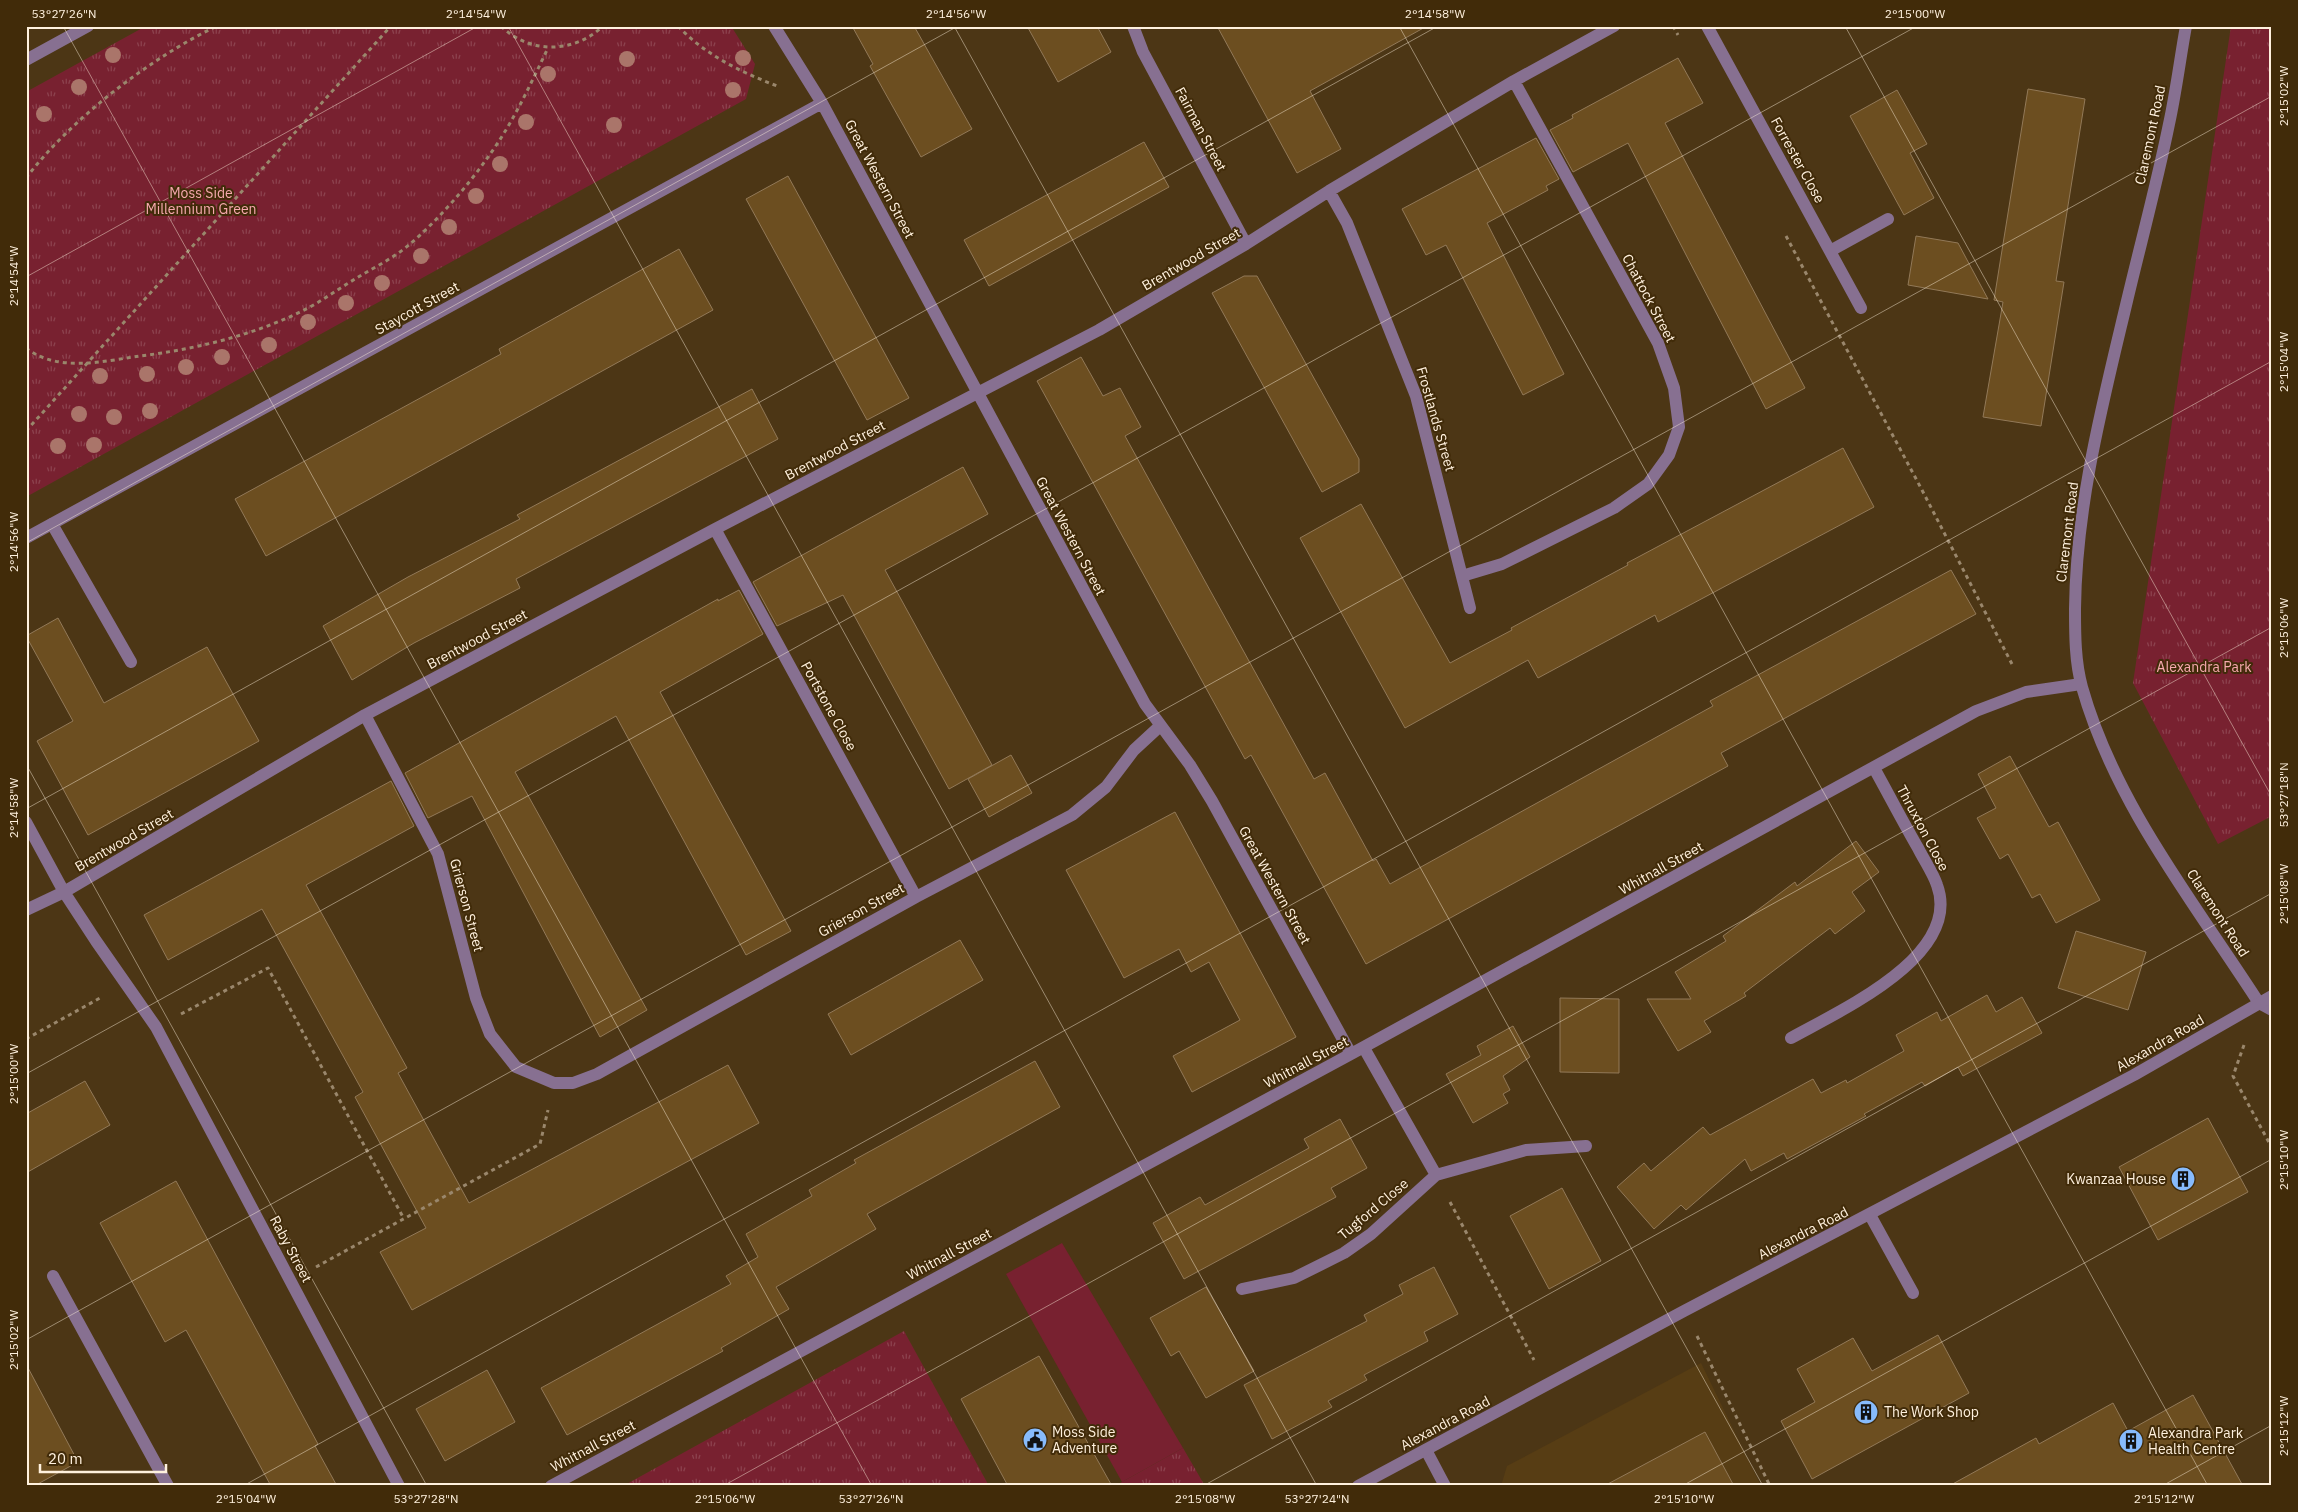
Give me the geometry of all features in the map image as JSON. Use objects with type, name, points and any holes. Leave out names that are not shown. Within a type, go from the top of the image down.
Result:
[{"type":"street","points":[[26,60],[88,26]]},
{"type":"street","name":"Great Western Street","points":[[774,26],[822,103],[1140,695],[1160,726],[1190,765],[1212,801],[1351,1054]]},
{"type":"street","name":"Fairman Street","points":[[1133,26],[1143,52],[1246,244]]},
{"type":"street","name":"Brentwood Street","points":[[26,910],[64,892],[365,715],[715,529],[1099,330],[1246,244],[1329,191],[1514,81],[1614,26]]},
{"type":"street","name":"Forrester Close","points":[[1707,26],[1861,308]]},
{"type":"street","name":"Claremont Road","points":[[2186,26],[2169,124],[2094,441],[2079,544],[2075,636],[2081,684],[2099,740],[2128,799],[2194,905],[2260,1003]]},
{"type":"street","name":"Chattock Street","points":[[1462,576],[1502,564],[1614,508],[1648,484],[1669,455],[1679,427],[1674,388],[1658,343],[1514,81]]},
{"type":"street","name":"Staycott Street","points":[[26,538],[822,103]]},
{"type":"street","name":"Frostlands Street","points":[[1329,191],[1354,240],[1416,396],[1470,608]]},
{"type":"street","points":[[1830,251],[1888,219]]},
{"type":"street","points":[[52,524],[131,662]]},
{"type":"street","name":"Portstone Close","points":[[715,529],[916,897]]},
{"type":"street","name":"Whitnall Street","points":[[551,1486],[1364,1048],[1976,711],[2026,692],[2081,684]]},
{"type":"street","name":"Grierson Street","points":[[365,715],[438,854],[476,998],[490,1034],[516,1067],[554,1083],[573,1083],[597,1074],[916,897],[1072,814],[1106,786],[1134,750],[1160,726]]},
{"type":"street","name":"Thruxton Close","points":[[1791,1038],[1882,987],[1912,962],[1932,935],[1941,915],[1938,886],[1874,768]]},
{"type":"street","name":"Raby Street","points":[[26,822],[64,892],[156,1027],[399,1486]]},
{"type":"street","name":"Alexandra Road","points":[[1358,1486],[1684,1311],[2134,1075],[2272,996]]},
{"type":"street","points":[[2260,1003],[2272,1010]]},
{"type":"street","points":[[1364,1048],[1436,1175]]},
{"type":"street","name":"Tugford Close","points":[[1242,1288],[1294,1278],[1344,1253],[1371,1234],[1436,1175],[1526,1150],[1586,1146]]},
{"type":"street","points":[[1870,1215],[1913,1293]]},
{"type":"street","points":[[53,1276],[168,1486]]},
{"type":"street","points":[[1426,1450],[1445,1486]]},
{"type":"path","points":[[26,178],[40,160],[103,100],[166,55],[216,26]]},
{"type":"path","points":[[26,431],[391,26]]},
{"type":"path","points":[[501,26],[523,42],[548,48],[572,46],[594,36],[603,26]]},
{"type":"path","points":[[678,26],[708,52],[743,73],[778,86]]},
{"type":"path","points":[[1673,26],[1683,44]]},
{"type":"path","points":[[26,348],[34,354],[62,362],[86,364],[194,347],[273,323],[309,307],[410,245],[458,195],[488,158],[515,116],[548,48]]},
{"type":"path","points":[[1781,227],[1926,498],[2026,692]]},
{"type":"path","points":[[156,1027],[268,968],[404,1219]]},
{"type":"path","points":[[26,1039],[127,984]]},
{"type":"path","points":[[2260,1003],[2233,1076],[2272,1148]]},
{"type":"path","points":[[291,1280],[540,1144],[554,1083]]},
{"type":"path","points":[[1436,1175],[1547,1385]]},
{"type":"path","points":[[1684,1311],[1770,1486]]},
{"type":"shaded area","points":[[1701,1363],[1761,1486],[1501,1486],[1507,1466]]},
{"type":"green space","name":"Moss Side Millennium Green","points":[[146,26],[731,26],[755,64],[746,99],[26,497],[26,92]]},
{"type":"green space","name":"Alexandra Park","points":[[2231,26],[2272,26],[2272,816],[2218,844],[2133,683]]},
{"type":"green space","points":[[1062,1243],[1183,1448],[1122,1482],[1006,1274]]},
{"type":"green space","points":[[904,1331],[989,1486],[623,1486]]},
{"type":"green space","points":[[1183,1448],[1205,1486],[1114,1486],[1122,1482]]},
{"type":"building","points":[[852,26],[914,26],[972,129],[921,157],[870,66],[873,64]]},
{"type":"building","points":[[1027,26],[1097,26],[1111,52],[1058,82]]},
{"type":"building","points":[[1217,26],[1427,26],[1310,91],[1341,149],[1297,173]]},
{"type":"building","points":[[1678,58],[1703,103],[1665,123],[1805,388],[1766,409],[1628,143],[1573,172],[1550,130],[1573,118],[1572,115]]},
{"type":"building","points":[[2028,89],[2085,99],[2056,281],[2064,282],[2041,426],[1983,417],[2003,302],[1994,300]]},
{"type":"building","points":[[1897,90],[1927,144],[1910,153],[1934,198],[1904,215],[1850,116]]},
{"type":"building","points":[[1536,138],[1559,179],[1546,186],[1548,190],[1487,223],[1564,374],[1523,395],[1446,245],[1426,255],[1402,209]]},
{"type":"building","points":[[1144,142],[1169,187],[989,286],[964,240]]},
{"type":"building","points":[[788,176],[909,398],[867,420],[746,199]]},
{"type":"building","points":[[1916,236],[1958,243],[1988,299],[1908,285]]},
{"type":"building","points":[[679,249],[713,310],[266,556],[235,499],[501,354],[499,349]]},
{"type":"building","points":[[1244,276],[1257,276],[1359,459],[1359,472],[1322,492],[1212,293]]},
{"type":"building","points":[[1081,357],[1103,396],[1120,388],[1141,427],[1125,436],[1314,779],[1325,773],[1373,861],[1376,859],[1390,884],[1713,706],[1710,701],[1951,570],[1976,614],[1721,753],[1728,766],[1366,964],[1251,755],[1245,759],[1037,381]]},
{"type":"building","points":[[752,389],[778,439],[516,579],[520,588],[414,643],[352,680],[323,626],[408,577],[520,519],[517,515]]},
{"type":"building","points":[[1843,448],[1874,507],[1658,622],[1655,615],[1538,678],[1528,660],[1405,728],[1300,538],[1361,504],[1450,663],[1628,565],[1627,563]]},
{"type":"building","points":[[963,467],[988,514],[885,570],[992,765],[949,789],[843,595],[777,626],[753,582]]},
{"type":"building","points":[[739,590],[763,634],[660,692],[791,931],[746,955],[616,716],[515,772],[647,1010],[600,1037],[472,796],[428,818],[405,773],[718,599],[718,601]]},
{"type":"building","points":[[58,618],[104,703],[207,647],[259,741],[88,835],[37,741],[73,721],[26,636]]},
{"type":"building","points":[[1011,755],[1032,793],[989,817],[968,779]]},
{"type":"building","points":[[2010,756],[2049,827],[2058,822],[2100,900],[2056,923],[2040,894],[2032,898],[2008,854],[2000,859],[1977,818],[1996,808],[1978,774]]},
{"type":"building","points":[[391,781],[414,826],[306,885],[407,1068],[398,1073],[469,1203],[728,1065],[759,1123],[412,1310],[380,1252],[426,1228],[355,1097],[363,1092],[262,909],[168,960],[144,915]]},
{"type":"building","points":[[1175,812],[1296,1037],[1192,1092],[1173,1056],[1240,1020],[1209,962],[1191,972],[1179,949],[1124,978],[1066,870]]},
{"type":"building","points":[[1856,841],[1879,872],[1852,892],[1865,911],[1835,934],[1830,928],[1744,993],[1746,996],[1704,1021],[1711,1032],[1678,1051],[1647,999],[1691,999],[1675,972],[1726,941],[1723,936],[1795,882],[1797,886]]},
{"type":"building","points":[[2076,931],[2146,952],[2128,1010],[2058,988]]},
{"type":"building","points":[[960,940],[983,980],[851,1055],[828,1014]]},
{"type":"building","points":[[1987,995],[1996,1012],[2022,997],[2042,1033],[1963,1076],[1958,1067],[1925,1086],[1922,1082],[1864,1114],[1866,1116],[1787,1159],[1784,1153],[1751,1171],[1745,1159],[1686,1210],[1681,1205],[1654,1229],[1617,1187],[1644,1163],[1651,1171],[1703,1127],[1710,1135],[1813,1079],[1821,1093],[1846,1080],[1847,1083],[1904,1051],[1896,1035],[1937,1012],[1941,1021]]},
{"type":"building","points":[[1560,998],[1619,999],[1619,1073],[1560,1072]]},
{"type":"building","points":[[1513,1026],[1530,1057],[1503,1076],[1510,1090],[1503,1094],[1508,1103],[1473,1123],[1446,1074],[1481,1055],[1477,1046]]},
{"type":"building","points":[[1035,1061],[1060,1107],[867,1214],[876,1229],[776,1287],[789,1309],[721,1348],[723,1351],[567,1435],[541,1388],[731,1284],[726,1276],[758,1257],[746,1234],[812,1196],[809,1190],[856,1163],[854,1160]]},
{"type":"building","points":[[85,1081],[110,1125],[26,1173],[26,1114]]},
{"type":"building","name":"Kwanzaa House","points":[[2208,1118],[2248,1192],[2158,1240],[2119,1167]]},
{"type":"building","points":[[1340,1119],[1367,1168],[1331,1188],[1336,1197],[1184,1279],[1153,1223],[1200,1197],[1205,1205],[1309,1148],[1304,1139]]},
{"type":"building","points":[[176,1181],[318,1444],[315,1446],[337,1486],[271,1486],[186,1330],[165,1342],[100,1223]]},
{"type":"building","points":[[1562,1188],[1601,1261],[1549,1289],[1510,1216]]},
{"type":"building","points":[[1434,1267],[1458,1314],[1424,1332],[1428,1341],[1364,1375],[1367,1380],[1328,1401],[1332,1407],[1272,1439],[1244,1385],[1367,1321],[1364,1315],[1403,1294],[1399,1285]]},
{"type":"building","points":[[1206,1287],[1254,1371],[1206,1398],[1179,1351],[1171,1356],[1150,1318]]},
{"type":"building","name":"The Work Shop","points":[[1938,1335],[1969,1393],[1812,1479],[1781,1421],[1815,1402],[1797,1369],[1853,1338],[1872,1371]]},
{"type":"building","name":"Moss Side Adventure","points":[[1039,1356],[1112,1486],[1008,1486],[961,1399]]},
{"type":"building","points":[[26,1364],[78,1462],[34,1486],[26,1486]]},
{"type":"building","points":[[487,1370],[515,1422],[445,1461],[416,1409]]},
{"type":"building","name":"Alexandra Park Health Centre","points":[[2193,1395],[2243,1486],[1949,1486],[2036,1438],[2039,1444],[2113,1403],[2128,1431]]},
{"type":"building","points":[[1705,1432],[1734,1486],[1604,1486]]},
{"type":"place","name":"Kwanzaa House","points":[[2183,1179]]},
{"type":"place","name":"The Work Shop","points":[[1866,1412]]},
{"type":"place","name":"Moss Side Adventure","points":[[1035,1440]]},
{"type":"place","name":"Alexandra Park Health Centre","points":[[2131,1441]]}]
